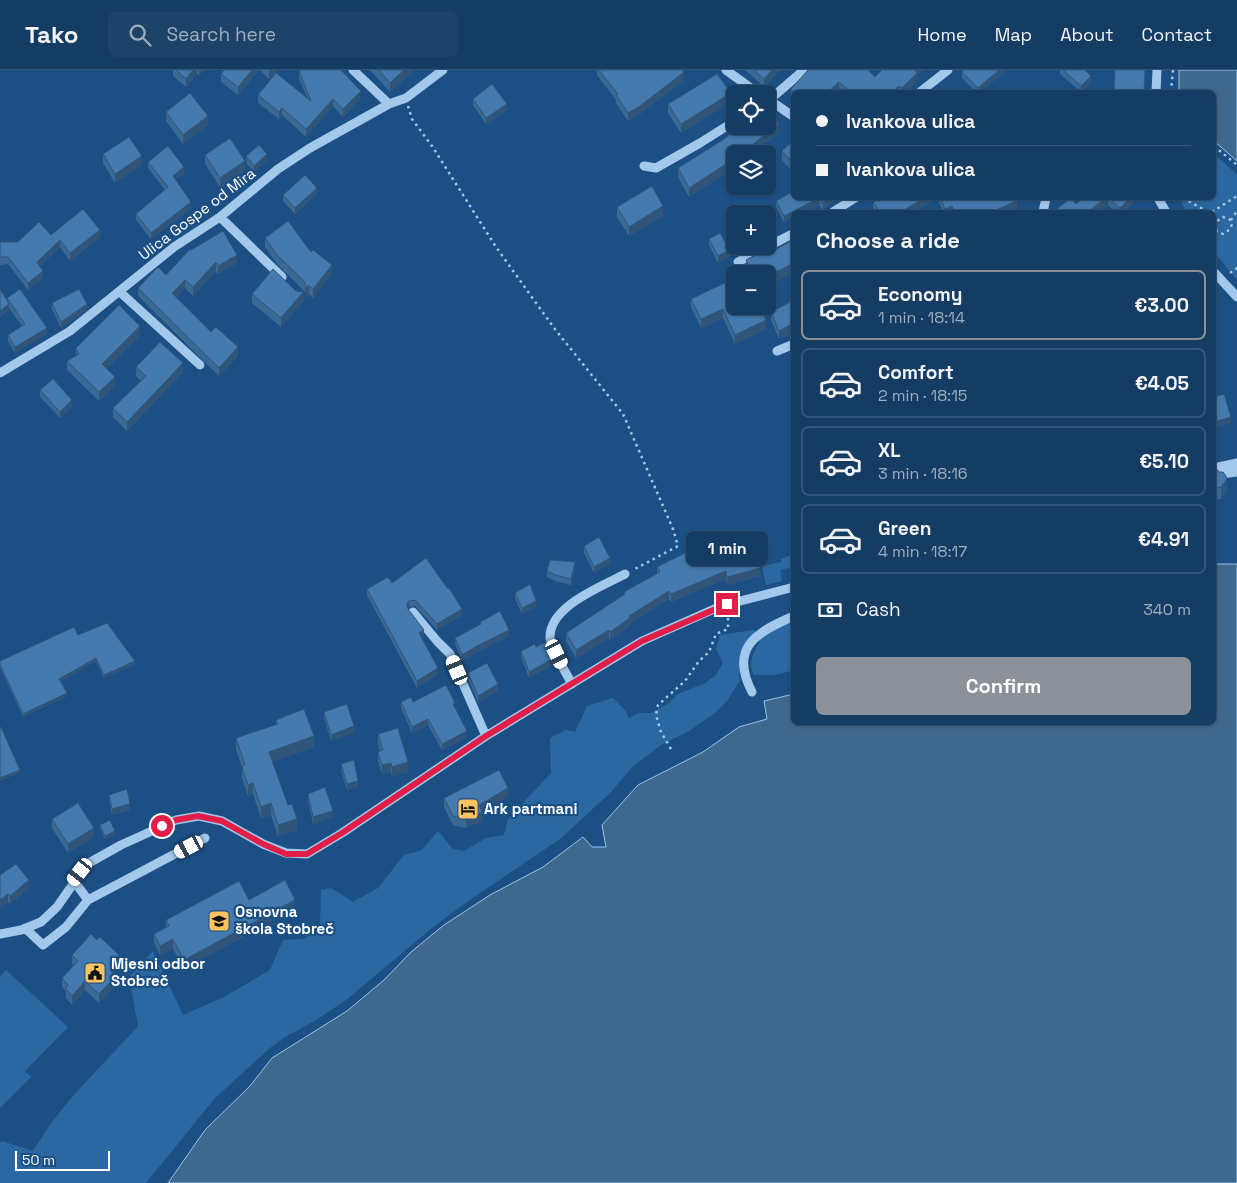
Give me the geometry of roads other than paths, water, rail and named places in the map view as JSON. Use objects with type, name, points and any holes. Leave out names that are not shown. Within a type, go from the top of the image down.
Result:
[{"type":"street","points":[[353,70],[389,104]]},
{"type":"street","name":"Ulica Gospe od Mira","points":[[0,373],[70,332],[174,247],[220,217],[278,169],[310,148],[389,104],[406,98],[442,70]]},
{"type":"street","points":[[726,70],[747,85]]},
{"type":"street","points":[[776,93],[804,70]]},
{"type":"street","points":[[923,90],[948,70]]},
{"type":"street","points":[[1156,90],[1158,70]]},
{"type":"street","points":[[776,105],[791,115]]},
{"type":"street","points":[[644,166],[656,168],[700,144],[726,127]]},
{"type":"street","points":[[836,210],[852,200]]},
{"type":"street","points":[[220,217],[286,282]]},
{"type":"street","points":[[738,262],[791,235]]},
{"type":"street","points":[[1216,274],[1237,297]]},
{"type":"street","points":[[120,292],[200,365]]},
{"type":"street","points":[[777,351],[791,345]]},
{"type":"street","points":[[1216,468],[1237,463]]},
{"type":"street","points":[[1216,475],[1237,472]]},
{"type":"street","points":[[572,684],[550,639],[554,620],[568,605],[625,574]]},
{"type":"street","points":[[0,934],[26,928],[40,922],[57,907],[87,864],[121,845],[176,820],[198,816],[222,821],[263,844],[286,854],[307,854],[342,833],[486,736],[642,641],[727,604],[791,588]]},
{"type":"street","points":[[414,612],[450,654],[486,736]]},
{"type":"street","points":[[752,692],[743,673],[742,664],[745,654],[750,645],[762,632],[791,618]]},
{"type":"street","points":[[26,928],[43,945],[66,927],[88,900],[205,838]]},
{"type":"street","points":[[74,881],[88,900]]},
{"type":"place","name":"Ark partmani","points":[[468,809]]},
{"type":"place","name":"Osnovna škola Stobreč","points":[[219,921]]},
{"type":"place","name":"Mjesni odbor Stobreč","points":[[95,973]]}]
